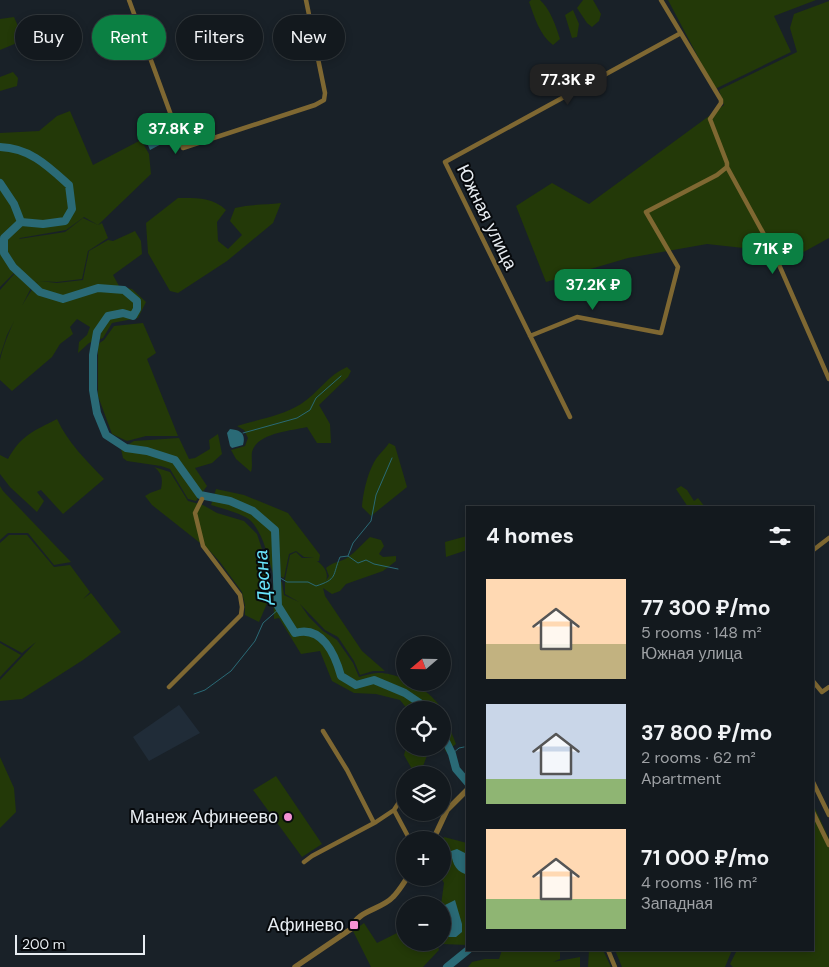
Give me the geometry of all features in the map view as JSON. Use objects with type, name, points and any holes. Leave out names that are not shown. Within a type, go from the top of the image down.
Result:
[{"type":"street","points":[[129,0],[183,148],[314,105],[324,100],[325,92],[306,0]]},
{"type":"street","points":[[661,0],[721,100],[721,103],[710,119],[727,167],[773,251],[829,379]]},
{"type":"street","name":"Южная улица","points":[[570,416],[445,162],[681,33]]},
{"type":"street","points":[[530,336],[577,318],[661,333],[678,267],[646,212],[717,175],[727,167]]},
{"type":"street","points":[[169,687],[240,615],[242,608],[240,595],[203,546],[195,514],[202,499]]},
{"type":"street","points":[[814,549],[829,538]]},
{"type":"street","points":[[814,682],[822,692],[829,687]]},
{"type":"street","points":[[323,731],[347,770],[374,823]]},
{"type":"street","points":[[814,784],[829,815]]},
{"type":"street","points":[[437,831],[447,810],[466,791]]},
{"type":"street","points":[[304,862],[374,823],[396,807]]},
{"type":"street","points":[[394,810],[405,831]]},
{"type":"street","points":[[814,814],[829,845]]},
{"type":"street","points":[[296,967],[351,929],[359,916],[392,898],[402,886]]},
{"type":"street","points":[[608,951],[615,967]]},
{"type":"shaded area","points":[[179,705],[200,733],[149,761],[133,737]]},
{"type":"green space","points":[[531,0],[540,0],[552,18],[560,39],[553,45],[544,36],[538,25],[529,2]]},
{"type":"green space","points":[[583,0],[593,0],[601,14],[599,21],[592,27],[577,8]]},
{"type":"green space","points":[[668,0],[816,0],[774,16],[791,52],[715,89]]},
{"type":"green space","points":[[829,1],[829,238],[800,254],[707,244],[628,258],[546,282],[516,206],[552,183],[589,204],[724,105],[719,90],[797,52],[790,28],[794,14]]},
{"type":"green space","points":[[573,10],[579,24],[577,37],[572,38],[565,15]]},
{"type":"green space","points":[[14,17],[15,44],[0,50],[0,19]]},
{"type":"green space","points":[[13,72],[18,78],[17,86],[0,91],[0,77]]},
{"type":"green space","points":[[70,111],[93,165],[141,140],[149,154],[151,174],[98,225],[102,223],[108,238],[88,251],[82,279],[57,282],[40,281],[57,283],[83,280],[89,251],[108,240],[113,241],[135,231],[141,241],[142,254],[113,275],[119,286],[132,289],[146,302],[138,318],[112,323],[103,338],[89,343],[78,353],[79,342],[87,335],[90,327],[77,319],[70,327],[73,334],[60,344],[52,357],[12,391],[0,380],[0,360],[15,319],[26,298],[38,282],[35,284],[18,269],[0,287],[0,133],[39,131],[57,116]],"holes":[[[84,217],[98,225],[83,218],[65,232],[19,239],[66,230]]]},
{"type":"green space","points":[[178,198],[210,200],[226,210],[217,222],[218,241],[228,249],[242,235],[230,221],[235,208],[281,203],[273,223],[227,261],[178,293],[170,291],[148,253],[146,223]]},
{"type":"green space","points":[[16,272],[31,288],[7,335],[0,356],[0,290]]},
{"type":"green space","points":[[143,323],[156,353],[147,359],[178,436],[146,436],[127,441],[112,434],[98,396],[98,344],[104,340],[114,326]]},
{"type":"green space","points":[[347,367],[351,371],[348,377],[319,405],[330,424],[331,443],[317,443],[307,427],[275,434],[260,441],[252,452],[251,472],[236,459],[231,450],[245,446],[248,438],[244,430],[237,426],[294,408],[307,400],[340,370]]},
{"type":"green space","points":[[57,419],[72,444],[104,479],[63,514],[41,490],[37,492],[44,501],[37,512],[10,487],[0,474],[0,455],[8,459],[23,439]]},
{"type":"green space","points":[[218,434],[222,454],[212,463],[195,468],[207,486],[196,501],[188,499],[170,469],[127,461],[123,458],[121,449],[134,441],[179,438],[189,459],[195,458],[210,449],[209,440]]},
{"type":"green space","points":[[389,443],[395,446],[407,487],[371,516],[362,507],[365,487],[375,460]]},
{"type":"green space","points":[[154,467],[170,472],[188,501],[203,505],[217,513],[244,521],[257,534],[266,561],[268,601],[259,622],[245,615],[242,592],[220,562],[209,550],[152,505],[145,496],[161,489],[161,476]]},
{"type":"green space","points":[[0,486],[71,562],[54,565],[28,533],[8,533],[0,540]]},
{"type":"green space","points":[[681,486],[687,490],[694,501],[698,498],[704,506],[687,506],[676,489]]},
{"type":"green space","points":[[216,489],[244,495],[288,513],[320,555],[319,561],[317,561],[325,570],[327,575],[326,581],[329,576],[326,568],[328,566],[348,557],[370,537],[381,540],[384,546],[379,554],[383,557],[396,556],[396,561],[383,571],[346,584],[340,591],[332,594],[323,588],[325,596],[362,651],[385,671],[373,671],[360,675],[354,661],[338,637],[325,630],[300,604],[309,617],[323,631],[337,640],[353,663],[359,677],[382,673],[396,676],[396,691],[424,691],[436,701],[401,701],[376,694],[354,693],[332,681],[320,651],[301,654],[279,618],[274,619],[273,577],[282,582],[284,595],[299,602],[285,594],[285,579],[290,555],[296,552],[302,558],[314,558],[304,557],[296,551],[289,554],[284,578],[273,573],[262,539],[251,521],[238,514],[211,505]]},
{"type":"green space","points":[[9,535],[27,535],[54,567],[70,565],[90,592],[83,599],[91,593],[121,632],[83,660],[22,699],[0,701],[0,680],[36,642],[22,653],[0,641],[0,543]]},
{"type":"green space","points":[[466,536],[466,550],[446,557],[445,542]]},
{"type":"green space","points":[[0,643],[21,655],[0,677]]},
{"type":"green space","points":[[451,731],[456,744],[451,748]]},
{"type":"green space","points":[[405,756],[427,756],[423,766],[410,766]]},
{"type":"green space","points":[[0,757],[14,788],[16,812],[0,828]]},
{"type":"green space","name":"Манеж Афинеево","points":[[276,776],[322,844],[302,857],[253,790]]},
{"type":"green space","points":[[814,806],[829,839],[829,967],[733,967],[730,964],[736,951],[814,951]]},
{"type":"green space","points":[[451,839],[466,843],[466,945],[451,944],[451,896],[442,896],[444,886],[451,886]]},
{"type":"green space","points":[[364,923],[377,943],[396,934],[396,951],[438,951],[423,967],[371,967],[353,931]]},
{"type":"green space","points":[[502,951],[560,951],[560,959],[553,962],[580,957],[580,967],[468,967],[472,962],[485,959],[499,959]]},
{"type":"green space","points":[[589,951],[603,951],[611,967],[588,967]]},
{"type":"green space","points":[[615,951],[732,951],[725,967],[622,967]]},
{"type":"water","points":[[165,134],[167,141],[150,150],[146,140]]},
{"type":"water","points":[[230,429],[242,433],[244,438],[243,445],[232,448],[230,446],[227,433]]},
{"type":"water","points":[[457,849],[466,854],[466,874],[458,870],[453,862],[451,851]]},
{"type":"water","points":[[455,900],[462,924],[462,932],[456,937],[451,937],[451,902]]},
{"type":"waterway","name":"Десна","points":[[0,147],[11,148],[29,154],[54,171],[69,185],[72,209],[65,221],[43,224],[21,222],[4,238],[4,253],[13,267],[40,292],[63,299],[98,288],[124,290],[137,301],[137,309],[133,316],[123,313],[108,316],[97,332],[93,355],[93,390],[97,413],[106,435],[126,448],[147,451],[175,460],[200,495],[230,501],[253,511],[275,530],[278,606],[295,633],[313,633],[320,637],[331,651],[341,676],[356,685],[374,680],[405,693],[417,701]]},
{"type":"waterway","points":[[0,183],[14,204],[21,222]]},
{"type":"waterway","points":[[243,433],[297,418],[310,410],[316,398],[341,376]]},
{"type":"waterway","points":[[348,556],[353,543],[371,521],[376,495],[392,458]]},
{"type":"waterway","points":[[277,576],[287,582],[308,582],[316,586],[331,579],[340,557],[348,556],[358,563],[366,560],[374,564],[398,569]]},
{"type":"waterway","points":[[194,694],[205,690],[231,671],[255,641],[263,623],[280,608]]},
{"type":"waterway","points":[[452,754],[459,748],[464,747]]},
{"type":"waterway","name":"Десна","points":[[451,752],[456,769],[466,781]]},
{"type":"waterway","name":"Десна","points":[[447,967],[467,951]]},
{"type":"place","name":"Манеж Афинеево","points":[[288,817]]},
{"type":"place","name":"Афинево","points":[[354,925]]}]
